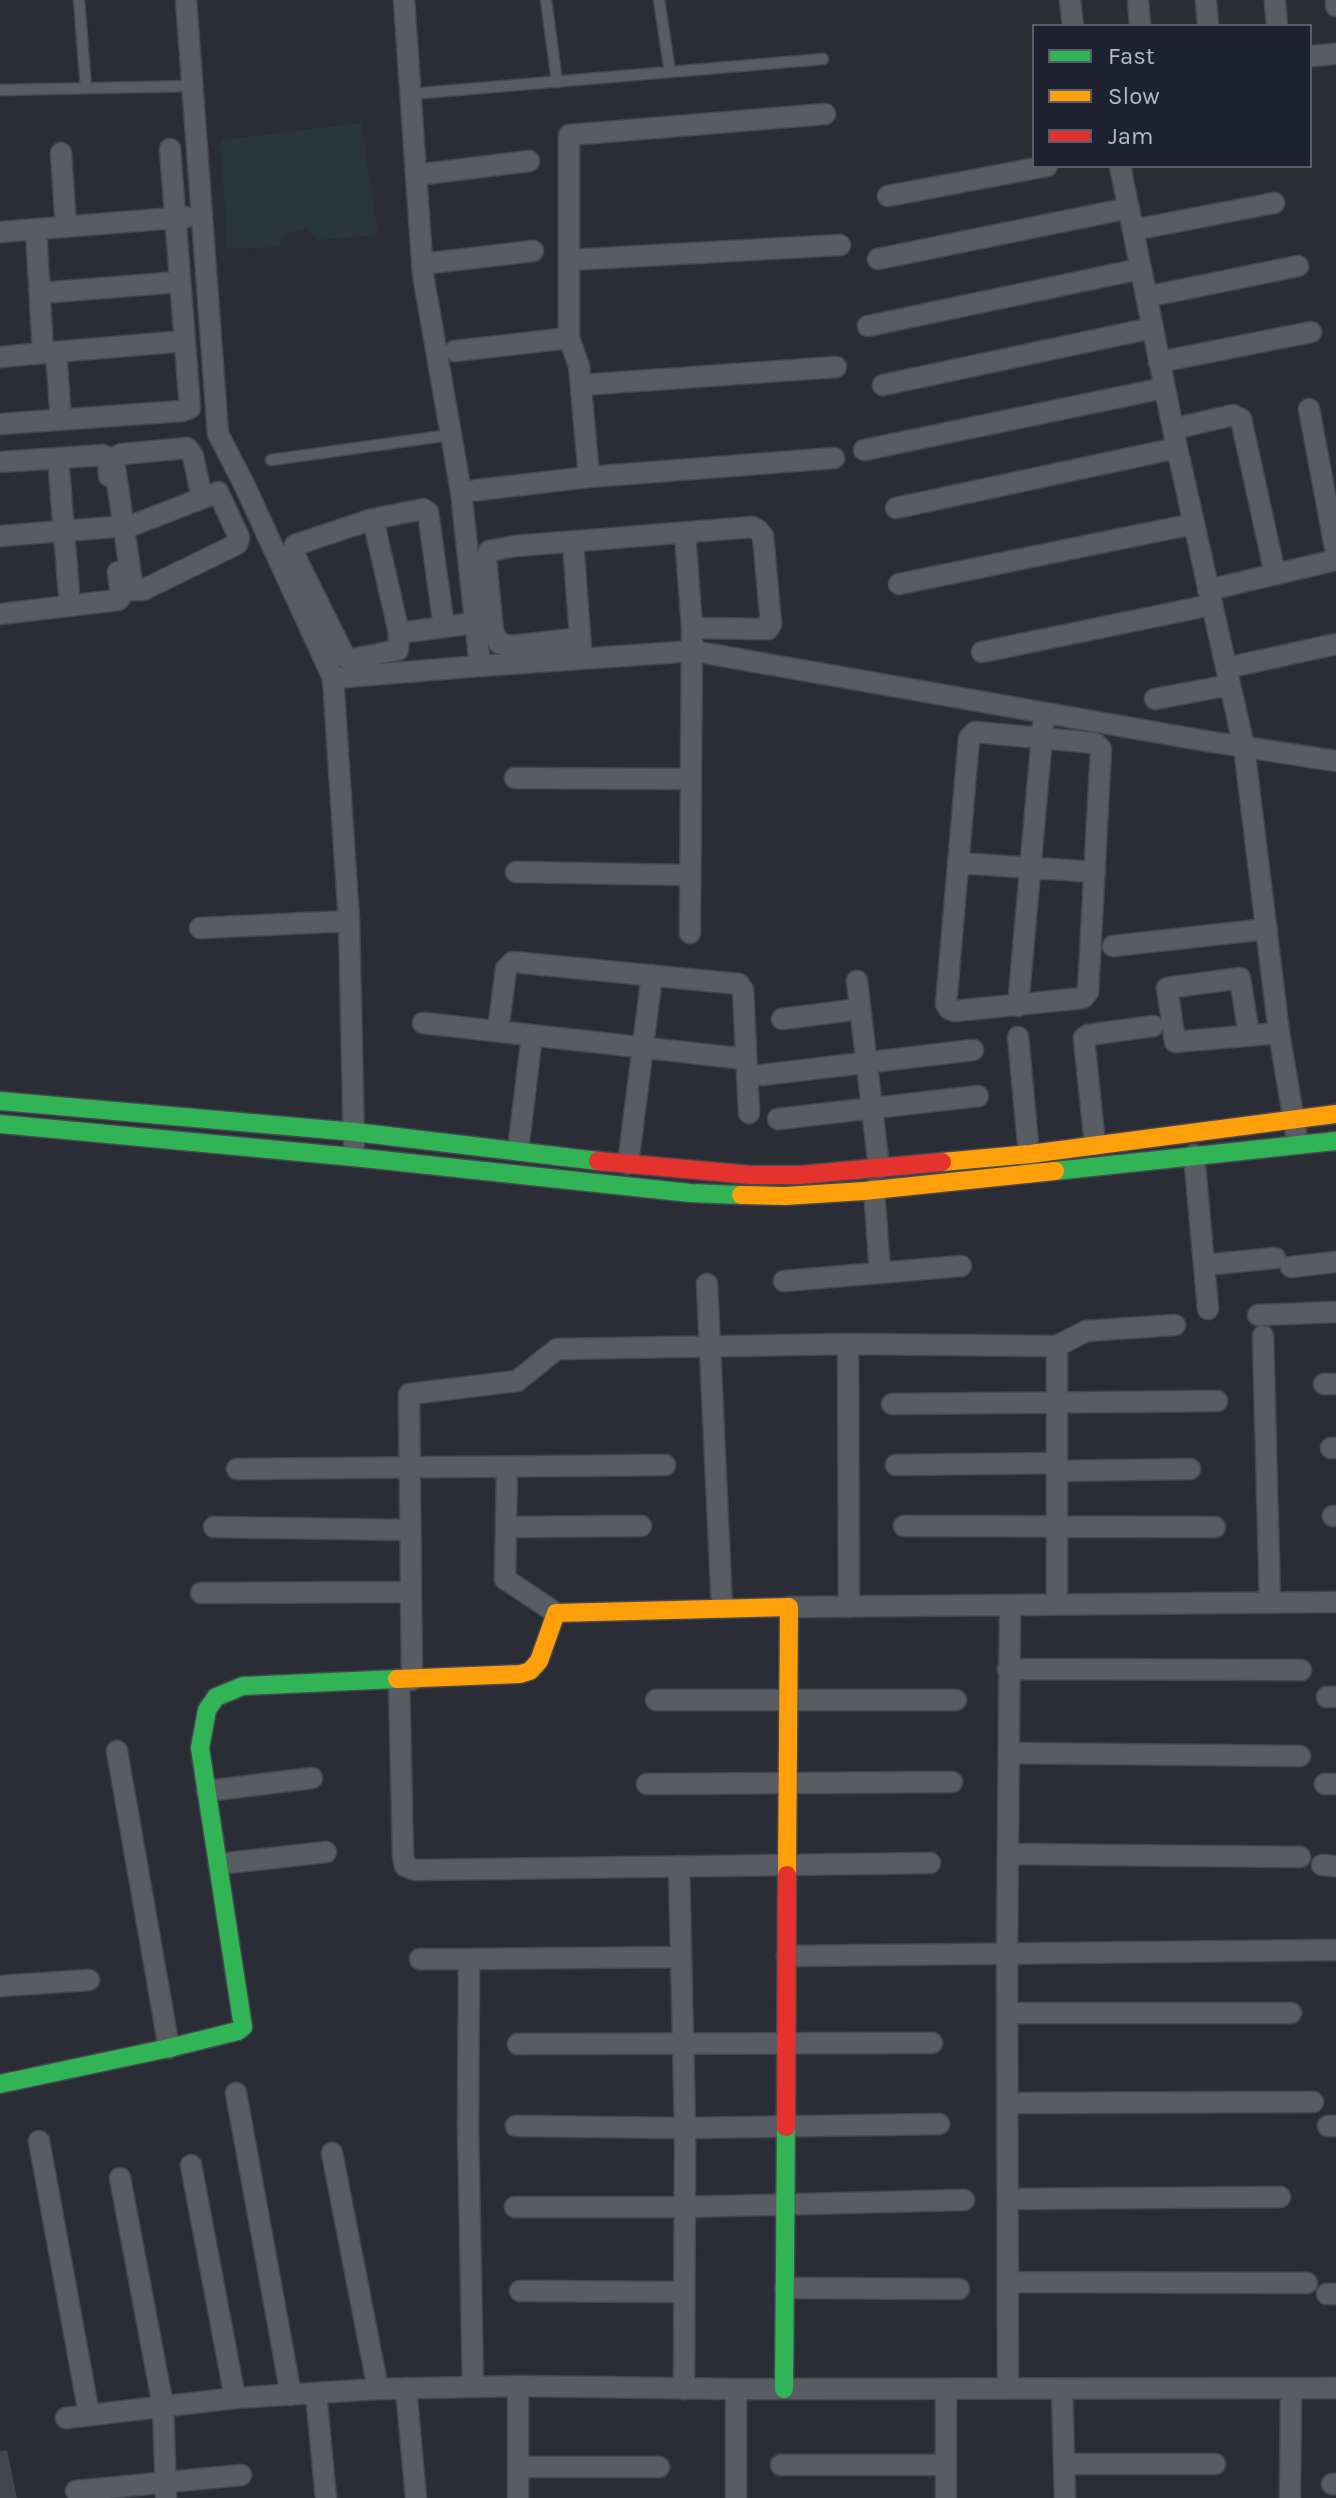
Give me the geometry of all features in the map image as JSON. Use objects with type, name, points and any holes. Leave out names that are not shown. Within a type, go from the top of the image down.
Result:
[{"type":"street","points":[[186,0],[218,434],[333,678],[349,921],[355,1132],[353,1157]]},
{"type":"street","points":[[404,0],[422,264],[461,492],[480,666]]},
{"type":"street","points":[[1070,0],[1073,24]]},
{"type":"street","points":[[1138,0],[1140,24]]},
{"type":"street","points":[[1206,0],[1208,24]]},
{"type":"street","points":[[1275,0],[1277,24]]},
{"type":"street","points":[[1312,56],[1336,54]]},
{"type":"street","points":[[589,477],[579,366],[569,338],[569,135],[825,114]]},
{"type":"street","points":[[0,424],[190,408],[170,149]]},
{"type":"street","points":[[61,153],[66,227]]},
{"type":"street","points":[[416,175],[529,161]]},
{"type":"street","points":[[888,196],[1036,168]]},
{"type":"street","points":[[1120,168],[1193,524],[1244,747],[1279,1033],[1297,1145]]},
{"type":"street","points":[[1133,230],[1274,203]]},
{"type":"street","points":[[878,259],[1129,208]]},
{"type":"street","points":[[0,232],[202,216]]},
{"type":"street","points":[[36,229],[40,293],[61,420]]},
{"type":"street","points":[[569,260],[840,245]]},
{"type":"street","points":[[422,264],[533,251]]},
{"type":"street","points":[[1146,297],[1298,266]]},
{"type":"street","points":[[868,326],[1140,269]]},
{"type":"street","points":[[40,293],[180,282]]},
{"type":"street","points":[[883,385],[1152,328]]},
{"type":"street","points":[[1159,362],[1311,332]]},
{"type":"street","points":[[455,351],[569,338]]},
{"type":"street","points":[[0,357],[185,341]]},
{"type":"street","points":[[581,385],[836,367]]},
{"type":"street","points":[[864,450],[1164,388]]},
{"type":"street","points":[[1309,409],[1336,553]]},
{"type":"street","points":[[896,508],[1175,438],[1233,415],[1241,419],[1275,574]]},
{"type":"street","points":[[0,451],[218,434]]},
{"type":"street","points":[[0,462],[107,456],[119,528],[130,585],[133,590],[143,590],[237,544],[239,537],[210,495],[187,448],[117,456],[114,461],[119,528],[120,598],[0,614]]},
{"type":"street","points":[[58,458],[70,606]]},
{"type":"street","points":[[461,492],[589,477],[834,458]]},
{"type":"street","points":[[0,536],[119,528],[243,482]]},
{"type":"street","points":[[373,519],[399,633],[398,650],[353,659],[345,657],[293,552],[295,545],[373,519],[423,509],[428,512],[444,627]]},
{"type":"street","points":[[899,584],[1193,524]]},
{"type":"street","points":[[580,638],[511,646],[499,643],[493,631],[486,560],[489,551],[752,527],[758,530],[763,536],[771,624],[764,630],[692,628]]},
{"type":"street","points":[[685,533],[693,651],[690,933]]},
{"type":"street","points":[[573,542],[582,659]]},
{"type":"street","points":[[982,652],[1209,598],[1275,574],[1336,560]]},
{"type":"street","points":[[399,633],[475,623]]},
{"type":"street","points":[[1155,699],[1336,644]]},
{"type":"street","points":[[333,678],[693,651],[1336,761]]},
{"type":"street","points":[[1018,1006],[1045,713]]},
{"type":"street","points":[[975,732],[1095,743],[1101,749],[1095,872],[1086,995],[1083,998],[1018,1006],[949,1009],[946,1004],[958,863],[969,738],[975,732]]},
{"type":"street","points":[[515,778],[691,779]]},
{"type":"street","points":[[958,863],[1095,872]]},
{"type":"street","points":[[516,872],[689,875]]},
{"type":"street","points":[[200,928],[349,921]]},
{"type":"street","points":[[1113,946],[1267,929]]},
{"type":"street","points":[[498,1031],[506,969],[513,962],[741,985],[749,1113]]},
{"type":"street","points":[[628,1164],[652,975]]},
{"type":"street","points":[[1249,1035],[1240,978],[1167,988],[1175,1042],[1279,1033]]},
{"type":"street","points":[[857,981],[879,1168]]},
{"type":"street","points":[[782,1019],[860,1009]]},
{"type":"street","points":[[423,1023],[746,1059]]},
{"type":"street","points":[[1095,1145],[1084,1038],[1153,1026]]},
{"type":"street","points":[[518,1150],[532,1035]]},
{"type":"street","points":[[1018,1037],[1030,1163]]},
{"type":"street","points":[[762,1075],[973,1050]]},
{"type":"street","points":[[778,1119],[978,1096]]},
{"type":"street","points":[[0,1101],[355,1132],[751,1175],[1194,1155],[1336,1141]]},
{"type":"street","points":[[0,1124],[690,1193],[785,1196],[874,1189],[1030,1163],[1095,1145],[1336,1114]]},
{"type":"street","points":[[1194,1155],[1208,1309]]},
{"type":"street","points":[[874,1189],[880,1273]]},
{"type":"street","points":[[1204,1265],[1336,1262]]},
{"type":"street","points":[[784,1281],[961,1266]]},
{"type":"street","points":[[707,1284],[722,1608]]},
{"type":"street","points":[[1258,1315],[1336,1312]]},
{"type":"street","points":[[930,1863],[415,1870],[405,1866],[409,1394],[517,1381],[557,1349],[848,1344],[1057,1346],[1086,1331],[1175,1325]]},
{"type":"street","points":[[1263,1336],[1270,1603]]},
{"type":"street","points":[[848,1344],[849,1607]]},
{"type":"street","points":[[1057,1346],[1057,1603]]},
{"type":"street","points":[[892,1404],[1217,1401]]},
{"type":"street","points":[[237,1469],[665,1465]]},
{"type":"street","points":[[896,1465],[1190,1469]]},
{"type":"street","points":[[507,1467],[505,1579],[556,1613],[1057,1603],[1336,1602]]},
{"type":"street","points":[[506,1527],[641,1526]]},
{"type":"street","points":[[904,1526],[1215,1527]]},
{"type":"street","points":[[214,1527],[409,1530]]},
{"type":"street","points":[[201,1593],[409,1592]]},
{"type":"street","points":[[1008,2389],[1010,1605]]},
{"type":"street","points":[[784,2389],[789,1607]]},
{"type":"street","points":[[0,2084],[169,2048],[238,2031],[243,2027],[200,1748],[207,1710],[216,1697],[243,1686],[520,1674],[530,1671],[539,1661],[556,1613]]},
{"type":"street","points":[[1008,1669],[1301,1670]]},
{"type":"street","points":[[656,1700],[956,1700]]},
{"type":"street","points":[[117,1751],[169,2048]]},
{"type":"street","points":[[1009,1753],[1300,1756]]},
{"type":"street","points":[[207,1791],[312,1778]]},
{"type":"street","points":[[647,1784],[952,1782]]},
{"type":"street","points":[[219,1864],[326,1852]]},
{"type":"street","points":[[1009,1854],[1300,1857]]},
{"type":"street","points":[[679,1866],[685,2128],[684,2389]]},
{"type":"street","points":[[787,1956],[1336,1950]]},
{"type":"street","points":[[420,1959],[681,1957]]},
{"type":"street","points":[[469,1959],[468,2128],[473,2387]]},
{"type":"street","points":[[0,1986],[89,1980]]},
{"type":"street","points":[[1007,2013],[1291,2013]]},
{"type":"street","points":[[518,2044],[932,2043]]},
{"type":"street","points":[[236,2093],[291,2395]]},
{"type":"street","points":[[1008,2103],[1313,2102]]},
{"type":"street","points":[[516,2126],[685,2128],[939,2124]]},
{"type":"street","points":[[39,2141],[89,2414]]},
{"type":"street","points":[[332,2153],[378,2389]]},
{"type":"street","points":[[191,2165],[235,2398]]},
{"type":"street","points":[[120,2178],[163,2406],[165,2490]]},
{"type":"street","points":[[1008,2199],[1280,2197]]},
{"type":"street","points":[[515,2207],[684,2207],[964,2200]]},
{"type":"street","points":[[1009,2282],[1307,2283]]},
{"type":"street","points":[[785,2288],[959,2289]]},
{"type":"street","points":[[520,2291],[683,2292]]},
{"type":"street","points":[[518,2386],[518,2498]]},
{"type":"street","points":[[406,2388],[416,2498]]},
{"type":"street","points":[[66,2418],[235,2398],[406,2388],[1336,2388]]},
{"type":"street","points":[[1290,2498],[1291,2388]]},
{"type":"street","points":[[736,2389],[736,2498]]},
{"type":"street","points":[[946,2389],[946,2498]]},
{"type":"street","points":[[1062,2389],[1065,2498]]},
{"type":"street","points":[[316,2394],[326,2498]]},
{"type":"street","points":[[1064,2464],[1215,2464]]},
{"type":"street","points":[[781,2465],[946,2465]]},
{"type":"street","points":[[518,2467],[659,2467]]},
{"type":"street","points":[[76,2491],[165,2490],[241,2475]]},
{"type":"lane","points":[[79,0],[86,88]]},
{"type":"lane","points":[[546,0],[557,82]]},
{"type":"lane","points":[[659,0],[670,72]]},
{"type":"lane","points":[[410,94],[823,59]]},
{"type":"lane","points":[[0,90],[192,86]]},
{"type":"lane","points":[[271,460],[450,435]]},
{"type":"shaded area","points":[[361,123],[378,235],[317,240],[306,229],[287,233],[278,247],[227,249],[221,140]]},
{"type":"building","points":[[7,2450],[17,2498],[0,2498],[0,2451]]},
{"type":"traffic: fast","points":[[0,1101],[355,1132],[598,1161]]},
{"type":"traffic: fast","points":[[0,1124],[690,1193],[741,1195]]},
{"type":"traffic: fast","points":[[1055,1171],[1336,1141]]},
{"type":"traffic: fast","points":[[0,2084],[169,2048],[238,2031],[243,2027],[200,1748],[207,1710],[216,1697],[243,1686],[397,1679]]},
{"type":"traffic: fast","points":[[784,2389],[786,2127]]},
{"type":"traffic: slow","points":[[942,1162],[1030,1154],[1336,1114]]},
{"type":"traffic: slow","points":[[741,1195],[785,1196],[864,1191],[1055,1171]]},
{"type":"traffic: slow","points":[[397,1679],[530,1671],[539,1661],[556,1613],[789,1607],[787,1875]]},
{"type":"traffic: jam","points":[[598,1161],[751,1175],[800,1175],[942,1162]]},
{"type":"traffic: jam","points":[[786,2127],[787,1875]]}]
